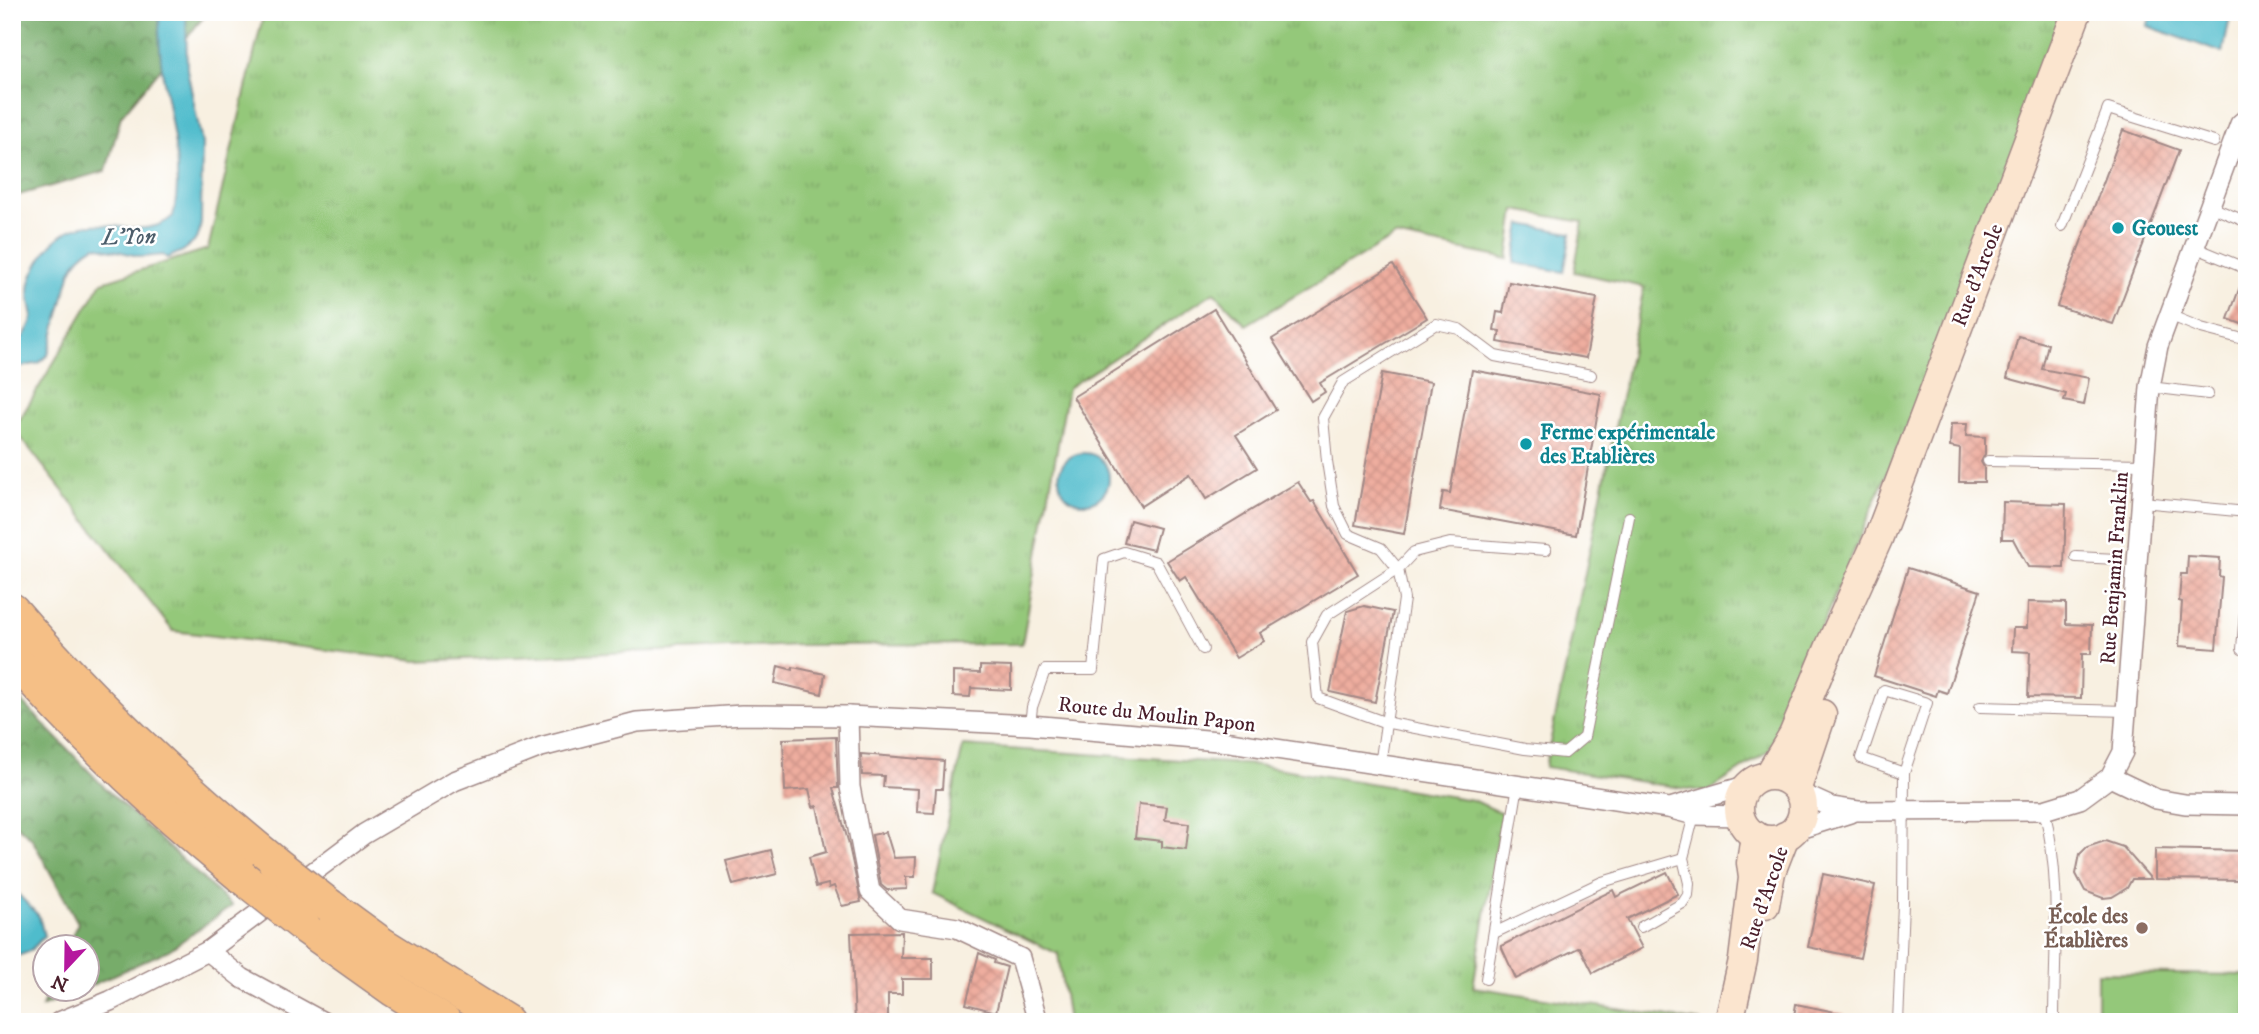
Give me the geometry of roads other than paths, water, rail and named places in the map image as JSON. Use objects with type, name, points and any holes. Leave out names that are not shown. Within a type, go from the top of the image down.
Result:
[{"type":"highway","points":[[12,610],[41,644],[163,767],[275,863],[382,944],[507,1022]]},
{"type":"highway","points":[[12,657],[81,731],[143,791],[242,877],[304,926],[394,990],[445,1022]]},
{"type":"main road","name":"Rue d'Arcole","points":[[1759,780],[1793,736],[1878,539],[2077,12]]},
{"type":"main road","name":"Rue d'Arcole","points":[[1798,791],[1811,742],[1854,635],[1878,539]]},
{"type":"main road","points":[[1759,780],[1789,781],[1798,791],[1803,813],[1799,823],[1789,834],[1765,839],[1748,826],[1739,805],[1742,794],[1759,780]]},
{"type":"main road","name":"Rue d'Arcole","points":[[1729,1022],[1744,960],[1753,878],[1748,826]]},
{"type":"main road","name":"Rue d'Arcole","points":[[1744,960],[1763,914],[1771,872],[1789,834]]},
{"type":"street","name":"Rue Benjamin Franklin","points":[[2110,777],[2123,752],[2150,387],[2158,346],[2240,124],[2247,118]]},
{"type":"street","name":"Route du Moulin Papon","points":[[60,1022],[110,1001],[208,951],[364,834],[454,781],[541,747],[637,722],[742,715],[848,716],[1030,724],[1230,742],[1668,808],[1748,826]]},
{"type":"street","points":[[848,716],[850,787],[870,891],[900,919],[957,928],[1020,958],[1038,1022]]},
{"type":"street","points":[[1798,791],[1831,807],[1858,811],[2044,810],[2080,799],[2110,777],[2156,799],[2185,804],[2247,805]]},
{"type":"street","name":"Route du Moulin Papon","points":[[1668,808],[1759,780]]},
{"type":"street","points":[[1789,834],[1858,811]]},
{"type":"street","points":[[208,951],[242,978],[323,1022]]},
{"type":"lane","points":[[2062,226],[2108,109],[2214,142]]},
{"type":"lane","points":[[2209,206],[2247,222]]},
{"type":"lane","points":[[2194,247],[2247,269]]},
{"type":"lane","points":[[2169,315],[2200,328],[2247,340]]},
{"type":"lane","points":[[1380,765],[1384,722],[1404,599],[1398,569],[1381,548],[1348,534],[1334,506],[1323,418],[1343,382],[1436,324],[1459,330],[1495,356],[1591,375]]},
{"type":"lane","points":[[2150,387],[2208,394]]},
{"type":"lane","points":[[1988,461],[2144,464]]},
{"type":"lane","points":[[2142,502],[2247,512]]},
{"type":"lane","points":[[1546,550],[1450,543],[1414,552],[1398,569],[1327,615],[1312,642],[1318,698],[1384,722],[1525,749],[1565,753],[1584,737],[1629,517]]},
{"type":"lane","points":[[1030,724],[1032,707],[1045,670],[1093,670],[1104,559],[1124,552],[1156,562],[1203,649]]},
{"type":"lane","points":[[2076,557],[2117,559]]},
{"type":"lane","points":[[2242,649],[2247,588]]},
{"type":"lane","points":[[1898,1022],[1903,904],[1904,773],[1927,703],[1884,690],[1861,758],[1904,773]]},
{"type":"lane","points":[[1980,706],[2126,711]]},
{"type":"lane","points":[[1486,979],[1518,785]]},
{"type":"lane","points":[[2044,810],[2052,845],[2054,1022]]},
{"type":"lane","points":[[1641,927],[1683,903],[1688,895],[1689,883],[1683,858],[1694,815]]},
{"type":"lane","points":[[1494,933],[1602,882],[1683,858]]},
{"type":"water","name":"L'Yon","points":[[160,12],[186,12],[187,69],[202,143],[199,234],[183,251],[167,258],[163,255],[143,257],[95,246],[87,251],[71,271],[48,355],[39,363],[12,369],[12,337],[23,337],[32,318],[29,287],[32,277],[43,256],[59,238],[75,228],[92,225],[142,228],[158,225],[173,216],[177,165],[161,63]]},
{"type":"water","points":[[2153,12],[2231,12],[2223,53],[2147,26]]},
{"type":"water","points":[[1521,224],[1571,233],[1564,272],[1514,263]]},
{"type":"water","points":[[1084,453],[1102,460],[1109,478],[1102,496],[1084,503],[1066,496],[1059,478],[1066,460]]},
{"type":"water","points":[[12,888],[39,916],[43,932],[32,932],[32,948],[26,953],[12,956]]},
{"type":"place","name":"Geouest","points":[[2118,228]]},
{"type":"place","name":"Ferme expérimentale des Etablières","points":[[1526,444]]},
{"type":"place","name":"École des Établières","points":[[2142,928]]}]
